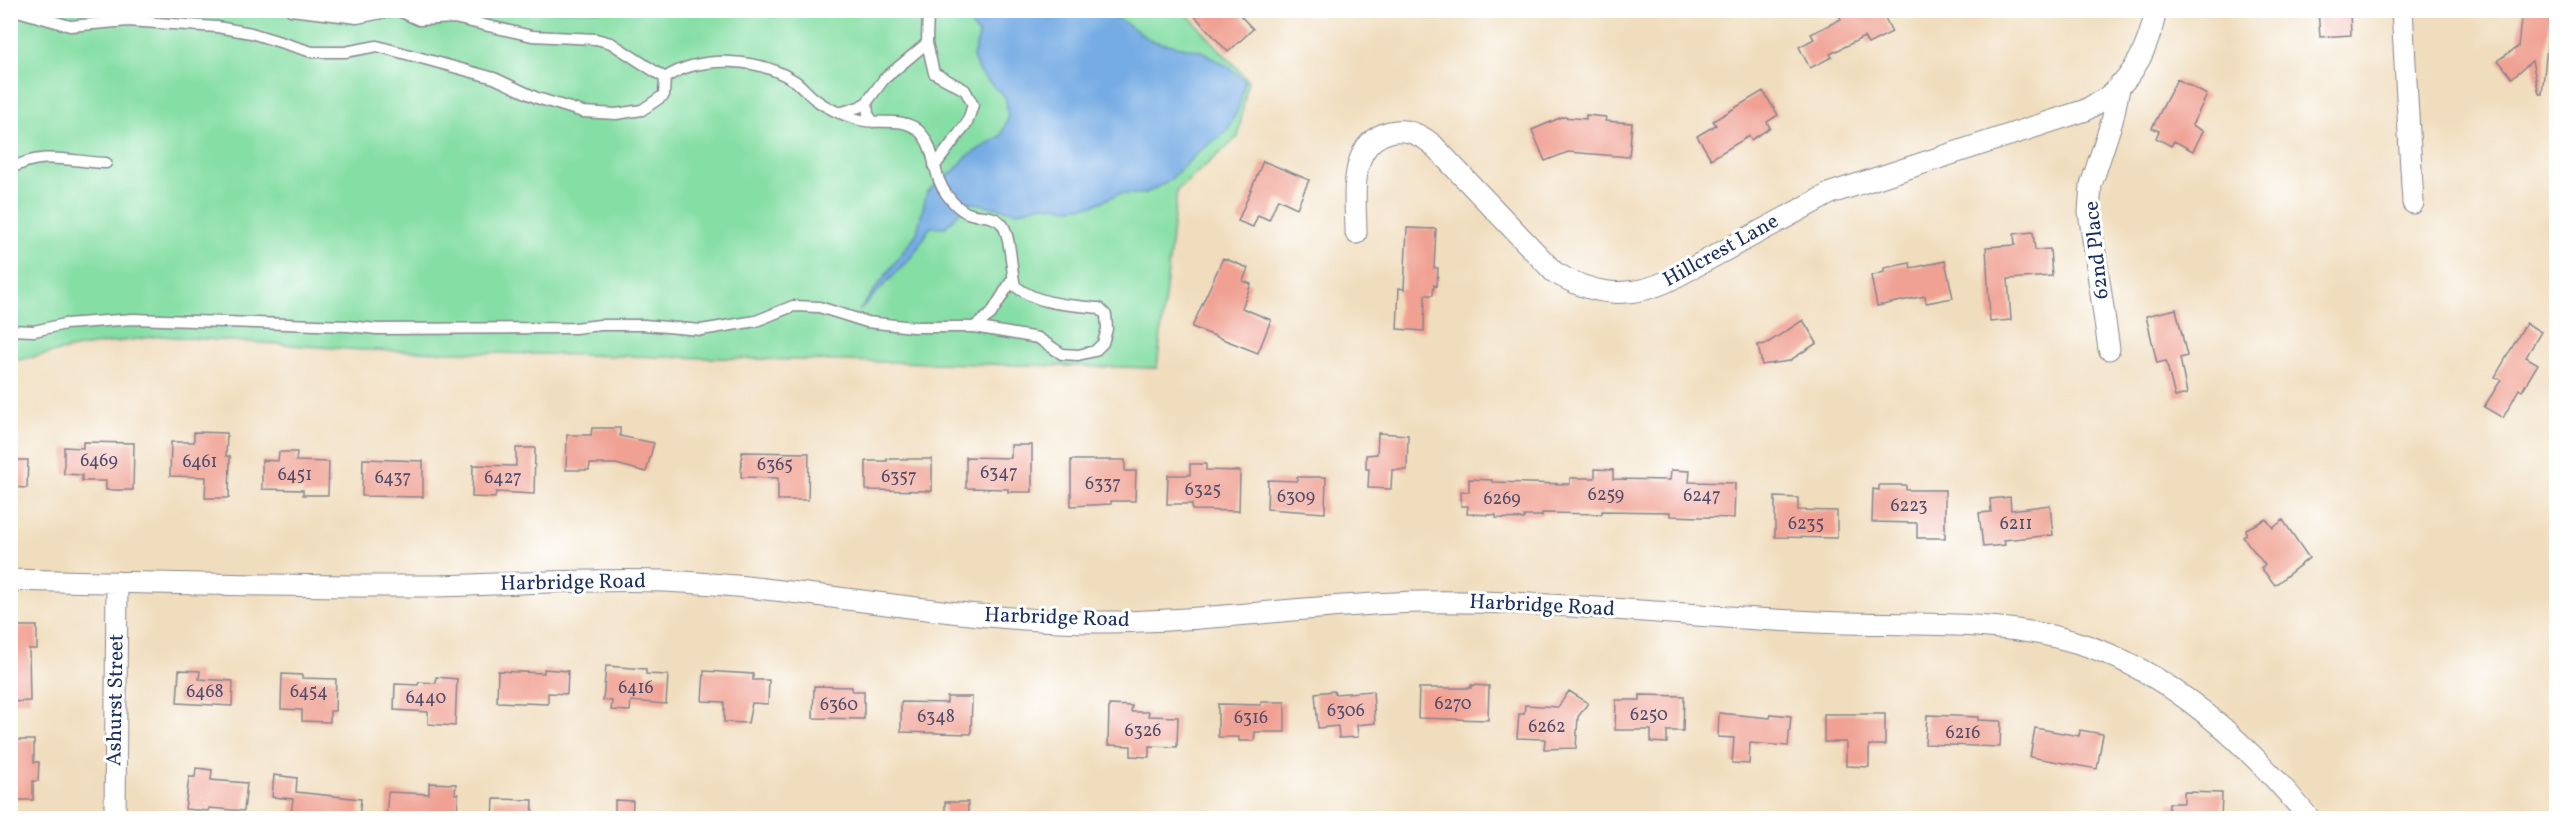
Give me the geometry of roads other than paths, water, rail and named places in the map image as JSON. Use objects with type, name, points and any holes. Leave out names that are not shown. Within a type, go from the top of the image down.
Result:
[{"type":"street","name":"Hillcrest Lane","points":[[1356,233],[1356,174],[1361,157],[1376,138],[1393,132],[1409,132],[1433,145],[1554,272],[1577,285],[1594,291],[1620,294],[1638,292],[1670,280],[1831,193],[2081,112],[2108,97],[2139,63],[2150,37],[2156,10]]},
{"type":"street","points":[[2402,10],[2413,203]]},
{"type":"street","name":"62nd Place","points":[[2109,349],[2089,212],[2090,194],[2120,84]]},
{"type":"street","name":"Harbridge Road","points":[[10,580],[426,586],[571,580],[672,581],[1001,617],[1084,622],[1152,621],[1363,604],[1491,603],[1814,622],[2006,629],[2054,636],[2102,651],[2161,683],[2217,723],[2273,775],[2309,819]]},
{"type":"street","name":"Ashurst Street","points":[[115,819],[117,582]]},
{"type":"lane","points":[[14,10],[70,26],[128,21],[217,27],[251,33],[312,52],[345,51],[377,46],[494,78],[537,98],[583,112],[615,114],[642,110],[664,95],[665,78]]},
{"type":"lane","points":[[291,10],[357,18],[397,10],[419,20],[454,18],[532,36],[596,39],[611,43],[665,78]]},
{"type":"lane","points":[[928,10],[927,43],[934,73],[965,90],[973,105],[967,123],[934,167]]},
{"type":"lane","points":[[839,113],[867,102],[884,79],[927,43]]},
{"type":"lane","points":[[10,330],[34,331],[65,324],[133,319],[388,330],[644,325],[701,330],[756,321],[793,306],[819,307],[867,322],[913,327],[974,327],[1038,338],[1062,354],[1078,355],[1095,351],[1103,343],[1107,329],[1106,315],[1099,308],[1043,301],[1025,294],[1015,286],[1007,237],[1002,224],[989,216],[967,213],[948,197],[936,179],[926,140],[917,128],[901,122],[860,121],[839,113],[816,100],[796,82],[772,69],[745,64],[721,63],[690,66],[665,78]]},
{"type":"lane","points":[[867,102],[868,114],[873,122]]},
{"type":"lane","points":[[10,169],[23,162],[53,156],[81,162],[106,162]]},
{"type":"lane","points":[[974,327],[991,314],[1013,278]]},
{"type":"water","points":[[964,11],[1107,11],[1152,41],[1201,51],[1227,66],[1245,80],[1239,107],[1227,131],[1197,153],[1168,182],[1144,194],[1118,194],[1094,205],[1071,208],[1042,205],[1017,212],[970,202],[945,227],[930,227],[914,254],[859,311],[917,233],[927,192],[955,170],[966,157],[1001,136],[1008,118],[1006,98],[979,72],[973,57],[979,35],[965,18]]}]
